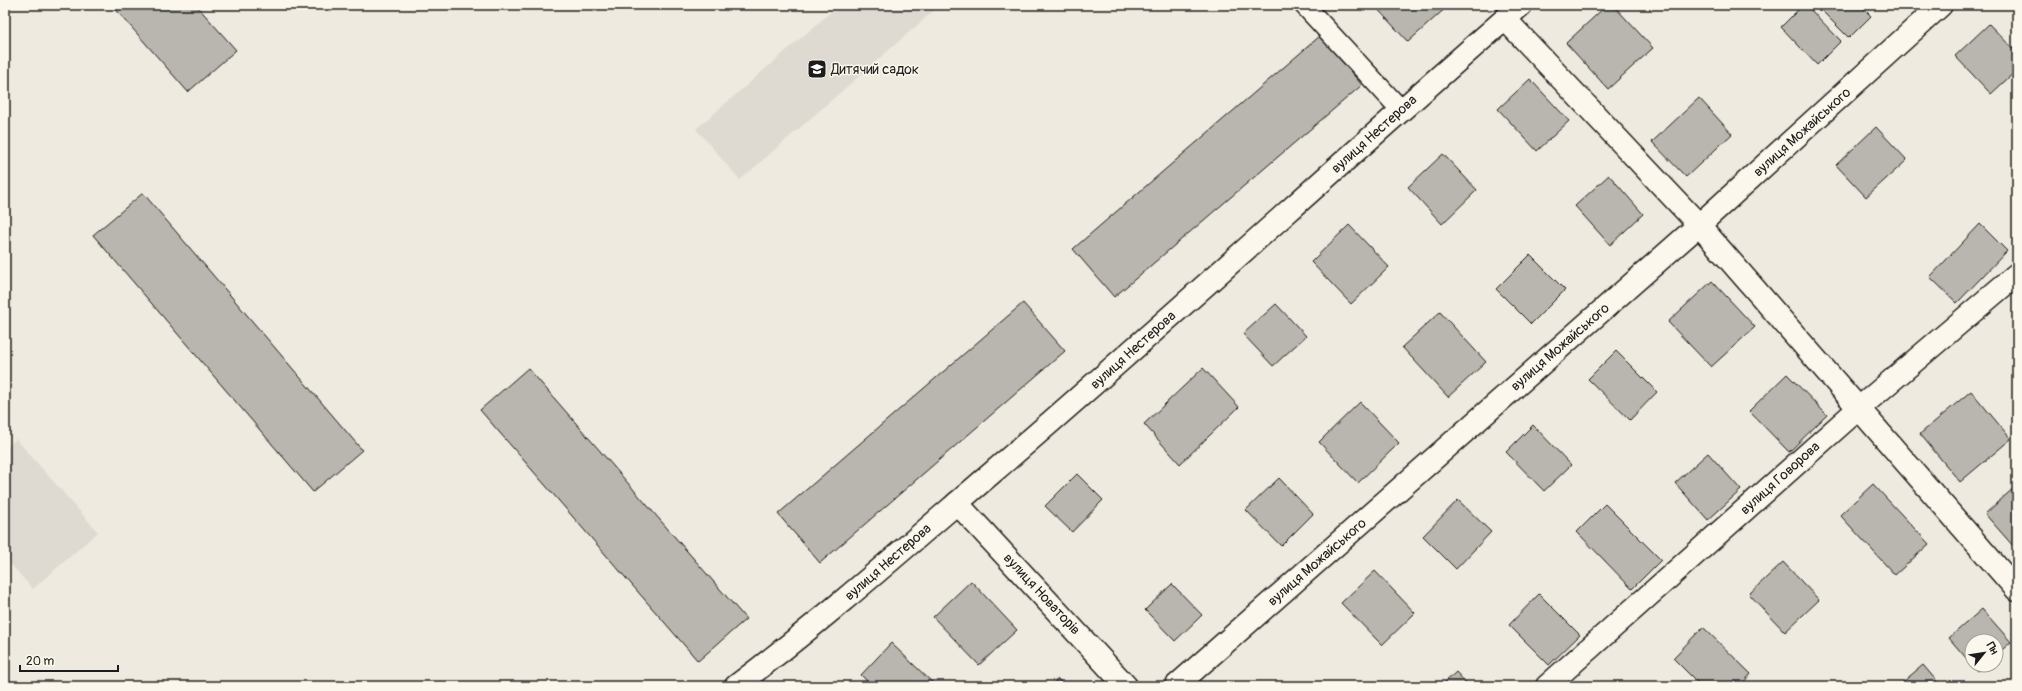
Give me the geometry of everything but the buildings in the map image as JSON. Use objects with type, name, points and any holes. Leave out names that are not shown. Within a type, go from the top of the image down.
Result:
[{"type":"street","name":"вулиця Нестерова","points":[[736,686],[802,636],[1113,369],[1401,110],[1522,5]]},
{"type":"street","name":"вулиця Можайського","points":[[1176,686],[1699,225],[1941,5]]},
{"type":"street","points":[[1505,19],[1699,225],[2017,590]]},
{"type":"street","name":"вулиця Говорова","points":[[1547,686],[1858,409],[2017,274]]},
{"type":"street","name":"вулиця Новаторів","points":[[957,503],[1126,686]]},
{"type":"lane","points":[[1304,5],[1401,110]]},
{"type":"shaded area","name":"Дитячий садок","points":[[839,5],[935,5],[937,8],[740,180],[696,129]]},
{"type":"shaded area","points":[[16,439],[98,532],[33,589],[5,558],[5,449]]},
{"type":"place","name":"Дитячий садок","points":[[817,69]]}]
